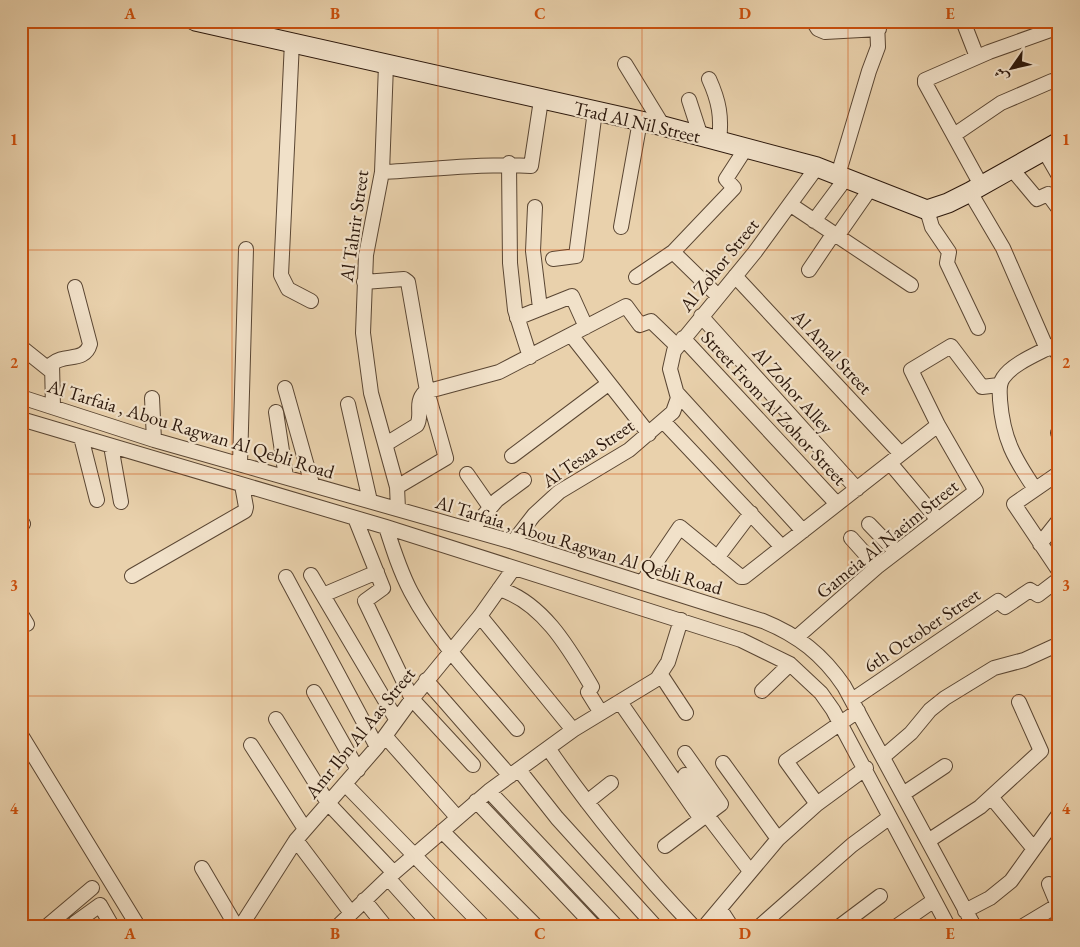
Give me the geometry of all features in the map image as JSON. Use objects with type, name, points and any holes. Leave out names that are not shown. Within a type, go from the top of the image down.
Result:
[{"type":"street","name":"Trad Al Nil Street","points":[[195,21],[663,126],[817,166],[870,189],[927,210]]},
{"type":"street","points":[[813,21],[818,29],[825,32],[878,25],[878,47],[868,71],[842,176],[814,221]]},
{"type":"street","points":[[963,21],[977,57]]},
{"type":"street","points":[[1035,489],[1006,441],[1001,419],[999,385],[1003,377],[1010,370],[1053,352],[976,189],[954,135],[925,80],[977,57],[1059,27]]},
{"type":"street","points":[[292,42],[281,275],[288,289],[311,301]]},
{"type":"street","name":"Al Tahrir Street","points":[[386,64],[382,172],[366,255],[363,333],[375,413],[386,444],[397,487],[398,509]]},
{"type":"street","points":[[625,64],[663,126]]},
{"type":"street","points":[[709,79],[718,99],[720,113],[710,139]]},
{"type":"street","points":[[954,135],[1001,104],[1052,81]]},
{"type":"street","points":[[382,172],[531,164],[541,100]]},
{"type":"street","points":[[689,100],[710,139]]},
{"type":"street","points":[[553,259],[576,256],[595,111]]},
{"type":"street","points":[[622,227],[640,121]]},
{"type":"street","points":[[978,328],[947,263],[949,252],[932,227],[927,210],[943,205],[976,189],[1051,146],[1059,176]]},
{"type":"street","points":[[636,277],[673,252],[734,188],[726,179],[746,148]]},
{"type":"street","points":[[510,164],[510,263],[517,318],[530,357]]},
{"type":"street","name":"Al Zohor Street","points":[[677,393],[670,368],[671,356],[680,342],[791,205],[817,166]]},
{"type":"street","points":[[1011,168],[1037,199],[1048,194],[1059,209]]},
{"type":"street","points":[[808,270],[870,189]]},
{"type":"street","points":[[791,205],[911,285]]},
{"type":"street","points":[[535,207],[533,251],[540,308]]},
{"type":"street","points":[[240,464],[246,250]]},
{"type":"street","points":[[673,252],[718,296]]},
{"type":"street","name":"Al Amal Street","points":[[735,276],[895,458],[938,520]]},
{"type":"street","points":[[364,282],[404,279],[408,282],[427,391],[445,459],[397,487]]},
{"type":"street","points":[[52,407],[51,371],[54,362],[81,356],[89,348],[90,340],[75,287]]},
{"type":"street","points":[[386,444],[417,426],[419,421],[418,401],[427,391],[484,376],[530,357],[586,327],[572,296],[517,318]]},
{"type":"street","name":"Street From Al Zohor Street","points":[[586,327],[627,306],[640,324],[650,321],[680,342],[838,504]]},
{"type":"street","name":"Al Zohor Alley","points":[[701,316],[857,489]]},
{"type":"street","points":[[571,334],[608,384],[649,434]]},
{"type":"street","name":"Gameia Al Naeim Street","points":[[797,638],[877,567],[976,491],[938,425],[911,372],[951,346],[982,387],[999,385]]},
{"type":"street","points":[[21,348],[51,371]]},
{"type":"street","points":[[512,456],[608,384]]},
{"type":"street","points":[[285,388],[312,484]]},
{"type":"street","points":[[677,393],[803,531]]},
{"type":"street","name":"Al Tesaa Street","points":[[513,542],[534,516],[559,492],[629,450],[649,434],[676,408],[677,393]]},
{"type":"street","name":"Al Tarfaia , Abou Ragwan Al Qebli Road","points":[[21,398],[154,440],[513,542],[764,621],[797,638],[823,659],[855,705],[974,926]]},
{"type":"street","points":[[152,398],[154,440]]},
{"type":"street","points":[[348,404],[370,501]]},
{"type":"street","points":[[276,412],[286,477]]},
{"type":"street","name":"Al Tarfaia , Abou Ragwan Al Qebli Road","points":[[21,419],[386,527],[680,620],[741,640],[790,664],[821,693],[840,723],[866,768],[933,901],[948,926]]},
{"type":"street","points":[[663,421],[782,547]]},
{"type":"street","points":[[642,583],[680,527],[742,578],[938,425]]},
{"type":"street","points":[[81,437],[97,500]]},
{"type":"street","points":[[111,446],[121,502]]},
{"type":"street","points":[[1058,571],[1014,504],[1059,473]]},
{"type":"street","points":[[468,474],[490,507]]},
{"type":"street","points":[[471,530],[490,507],[524,480]]},
{"type":"street","points":[[132,576],[245,511],[242,485]]},
{"type":"street","points":[[717,558],[751,513]]},
{"type":"street","points":[[355,518],[383,590],[366,598],[365,601],[412,698],[473,765]]},
{"type":"street","points":[[1040,544],[1059,520]]},
{"type":"street","points":[[870,524],[896,552]]},
{"type":"street","points":[[386,527],[411,592],[450,652],[517,729]]},
{"type":"street","points":[[851,538],[877,567]]},
{"type":"street","name":"Amr Ibn Al Aas Street","points":[[241,926],[300,835],[358,770],[426,680],[480,616],[514,568]]},
{"type":"street","name":"6th October Street","points":[[855,705],[998,601],[1005,607],[1030,590],[1038,595],[1058,571]]},
{"type":"street","points":[[323,595],[377,572]]},
{"type":"street","points":[[311,575],[396,719]]},
{"type":"street","points":[[286,576],[381,741],[457,817]]},
{"type":"street","points":[[499,589],[525,601],[565,642],[592,687],[588,692],[601,712]]},
{"type":"street","points":[[480,616],[573,730]]},
{"type":"street","points":[[338,926],[364,900],[476,801],[573,730],[652,683],[661,675],[668,662],[680,620]]},
{"type":"street","points":[[883,757],[911,733],[930,710],[945,698],[994,668],[1024,660],[1059,644]]},
{"type":"street","points":[[762,691],[790,664]]},
{"type":"street","points":[[661,675],[686,712]]},
{"type":"street","points":[[426,680],[515,773],[654,926]]},
{"type":"street","points":[[314,692],[358,770]]},
{"type":"street","points":[[620,702],[750,871]]},
{"type":"street","points":[[928,841],[954,826],[992,798],[1042,750],[1019,702]]},
{"type":"street","points":[[817,804],[786,761],[840,723],[855,705]]},
{"type":"street","points":[[276,719],[328,803],[431,926]]},
{"type":"street","points":[[21,735],[138,926]]},
{"type":"street","points":[[251,745],[300,835],[351,913]]},
{"type":"street","points":[[548,748],[587,802],[650,880],[703,925],[720,909],[778,839],[817,804],[866,768]]},
{"type":"street","points":[[665,846],[721,803],[686,753]]},
{"type":"street","points":[[723,763],[778,839]]},
{"type":"street","points":[[903,794],[945,766]]},
{"type":"street","points":[[685,775],[706,815]]},
{"type":"street","points":[[587,802],[611,782]]},
{"type":"street","points":[[345,784],[483,926]]},
{"type":"street","points":[[489,791],[616,926]]},
{"type":"street","points":[[992,798],[1034,849]]},
{"type":"street","points":[[476,801],[594,926]]},
{"type":"street","points":[[965,911],[990,898],[1017,874],[1059,814]]},
{"type":"street","points":[[760,926],[852,845],[890,817]]},
{"type":"street","points":[[442,831],[536,926]]},
{"type":"street","points":[[202,868],[236,926]]},
{"type":"street","points":[[1024,926],[1058,906],[1050,884]]},
{"type":"street","points":[[47,926],[92,888]]},
{"type":"street","points":[[840,926],[880,896]]},
{"type":"street","points":[[364,900],[384,926]]},
{"type":"street","points":[[897,926],[933,901]]},
{"type":"street","points":[[65,911],[76,924],[100,905],[112,926]]},
{"type":"street","points":[[720,909],[731,926]]}]
